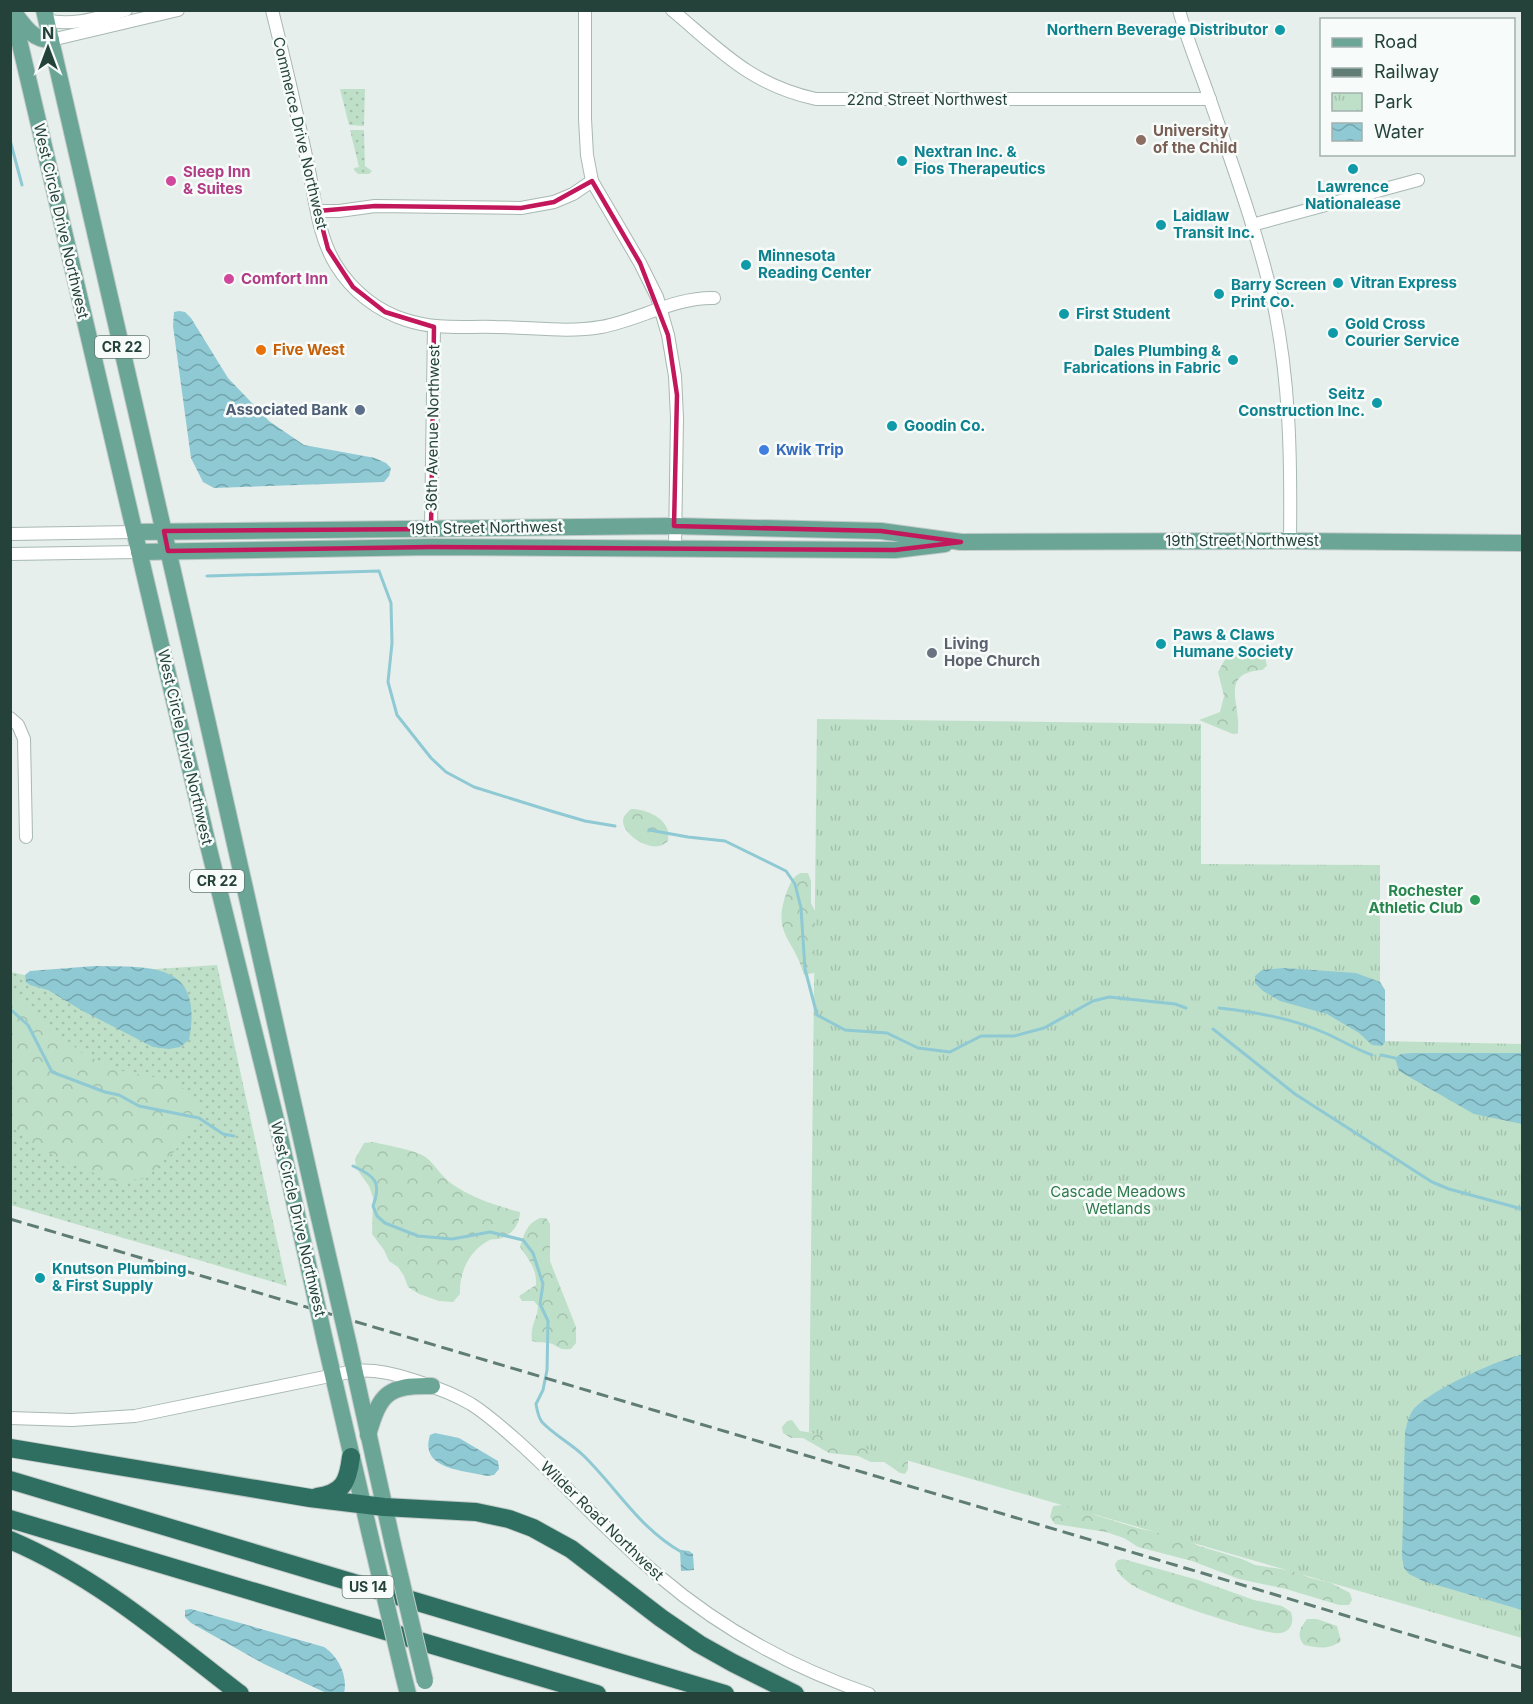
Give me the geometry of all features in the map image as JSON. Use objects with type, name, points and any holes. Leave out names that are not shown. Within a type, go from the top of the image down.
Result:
[{"type":"highway","points":[[10,1448],[310,1498],[384,1507],[476,1512],[509,1519],[534,1528],[571,1549],[699,1644],[795,1694]]},
{"type":"highway","points":[[310,1498],[329,1495],[340,1489],[347,1477],[351,1457]]},
{"type":"highway","name":"US 14","points":[[10,1480],[725,1694]]},
{"type":"highway","name":"US 14","points":[[10,1519],[597,1694]]},
{"type":"highway","points":[[10,1540],[56,1562],[105,1591],[240,1694]]},
{"type":"main road","points":[[12,10],[30,33],[43,40],[51,40]]},
{"type":"main road","name":"West Circle Drive Northwest","points":[[12,10],[15,45],[135,532],[408,1694]]},
{"type":"main road","name":"West Circle Drive Northwest","points":[[45,15],[426,1687]]},
{"type":"main road","name":"19th Street Northwest","points":[[135,532],[674,526],[881,531],[961,542]]},
{"type":"main road","name":"19th Street Northwest","points":[[139,552],[420,547],[895,550],[961,542],[1522,543]]},
{"type":"main road","points":[[368,1436],[376,1411],[391,1392],[405,1387],[432,1386]]},
{"type":"street","points":[[45,15],[62,24],[126,10]]},
{"type":"street","points":[[51,40],[178,10]]},
{"type":"street","name":"Commerce Drive Northwest","points":[[272,10],[318,211],[320,229],[336,266],[353,287],[386,312],[434,327],[600,327],[637,317],[690,298],[714,297]]},
{"type":"street","points":[[585,10],[585,119],[587,155],[592,181],[657,297],[668,335],[676,386],[675,548]]},
{"type":"street","name":"22nd Street Northwest","points":[[672,10],[736,64],[761,80],[787,92],[816,99],[1210,99]]},
{"type":"street","points":[[1179,10],[1252,225],[1272,298],[1285,370],[1291,443],[1290,541]]},
{"type":"street","points":[[1252,225],[1418,180]]},
{"type":"street","points":[[318,211],[339,211],[375,206],[521,208],[554,202],[573,194],[592,181]]},
{"type":"street","name":"36th Avenue Northwest","points":[[431,529],[434,327]]},
{"type":"street","name":"19th Street Northwest","points":[[10,534],[135,532]]},
{"type":"street","name":"19th Street Northwest","points":[[10,554],[139,552]]},
{"type":"street","points":[[10,718],[18,725],[24,739],[26,837]]},
{"type":"street","name":"Wilder Road Northwest","points":[[10,1418],[86,1420],[135,1416],[366,1370],[387,1372],[432,1386],[465,1400],[487,1415],[551,1472],[628,1549],[708,1615],[799,1666],[868,1694]]},
{"type":"highlighted area","points":[[592,181],[640,263],[668,335],[677,395],[674,526],[881,531],[961,542],[895,550],[431,547],[168,551],[164,531],[431,529],[434,327],[385,312],[353,287],[328,249],[318,211],[375,206],[521,208],[554,202]]},
{"type":"green space","points":[[340,89],[365,89],[364,126],[349,125]]},
{"type":"green space","points":[[350,130],[364,130],[365,166],[372,171],[369,174],[358,174],[354,170],[359,167]]},
{"type":"green space","points":[[1236,651],[1265,656],[1267,666],[1262,670],[1248,672],[1240,677],[1236,684],[1238,733],[1233,734],[1199,720],[1220,712],[1224,696],[1218,672],[1228,654]]},
{"type":"green space","name":"Cascade Meadows Wetlands","points":[[817,719],[1201,724],[1201,864],[1380,865],[1380,1041],[1522,1044],[1522,1638],[809,1432]]},
{"type":"green space","points":[[631,809],[642,810],[658,817],[666,826],[668,841],[661,846],[654,846],[636,840],[627,831],[623,821],[624,816]]},
{"type":"green space","points":[[801,873],[808,873],[811,881],[811,903],[818,917],[818,972],[804,975],[786,935],[782,917],[788,888],[794,878]]},
{"type":"green space","points":[[217,965],[287,1286],[11,1205],[11,972],[33,977]]},
{"type":"green space","points":[[10,986],[21,1002],[82,1053],[118,1070],[173,1081],[198,1103],[199,1118],[175,1151],[143,1179],[112,1181],[44,1151],[11,1127]]},
{"type":"green space","points":[[373,1142],[422,1155],[448,1181],[460,1189],[485,1201],[520,1212],[513,1231],[502,1238],[490,1240],[481,1245],[466,1263],[461,1278],[460,1294],[453,1302],[439,1301],[419,1294],[408,1287],[398,1267],[389,1261],[372,1234],[373,1197],[369,1186],[356,1168],[355,1159],[364,1143]]},
{"type":"green space","points":[[540,1218],[546,1218],[550,1224],[550,1261],[576,1327],[576,1343],[571,1349],[562,1349],[551,1344],[532,1341],[532,1330],[538,1306],[534,1301],[522,1301],[519,1296],[536,1285],[534,1269],[520,1247],[529,1226]]},
{"type":"green space","points":[[792,1420],[800,1431],[821,1434],[908,1459],[908,1469],[905,1474],[900,1473],[884,1462],[871,1462],[858,1456],[829,1453],[803,1438],[791,1438],[783,1433],[782,1427],[787,1421]]},
{"type":"green space","points":[[1070,1504],[1082,1506],[1095,1515],[1137,1528],[1181,1537],[1199,1546],[1255,1565],[1293,1571],[1331,1583],[1350,1593],[1352,1600],[1349,1605],[1339,1605],[1286,1589],[1239,1579],[1192,1561],[1138,1547],[1124,1538],[1106,1532],[1055,1524],[1050,1517],[1053,1506]]},
{"type":"green space","points":[[1123,1559],[1198,1580],[1254,1600],[1282,1606],[1291,1612],[1291,1625],[1285,1632],[1270,1632],[1230,1622],[1159,1598],[1132,1585],[1121,1576],[1115,1564],[1118,1560]]},
{"type":"green space","points":[[1307,1619],[1317,1619],[1337,1626],[1341,1641],[1323,1648],[1304,1645],[1300,1632]]},
{"type":"water","points":[[174,312],[185,312],[191,318],[228,378],[269,421],[304,445],[375,458],[386,463],[391,468],[389,476],[384,482],[214,488],[203,482],[191,458],[173,326]]},
{"type":"water","points":[[95,966],[154,969],[169,974],[181,983],[189,996],[192,1014],[189,1040],[180,1047],[169,1049],[153,1047],[81,1010],[48,990],[26,982],[25,975],[30,971]]},
{"type":"water","points":[[1284,968],[1356,973],[1380,982],[1385,990],[1385,1042],[1382,1046],[1372,1045],[1359,1033],[1327,1014],[1280,1001],[1263,991],[1255,983],[1255,976],[1262,970]]},
{"type":"water","points":[[1522,1053],[1522,1124],[1474,1114],[1399,1071],[1395,1058],[1401,1054]]},
{"type":"water","points":[[1522,1355],[1522,1610],[1423,1581],[1409,1574],[1404,1568],[1402,1557],[1405,1432],[1411,1413],[1421,1403],[1448,1385],[1498,1362]]},
{"type":"water","points":[[435,1433],[459,1438],[498,1461],[499,1469],[494,1475],[487,1476],[456,1470],[437,1462],[428,1447],[430,1435]]},
{"type":"water","points":[[680,1550],[693,1554],[694,1570],[681,1571]]},
{"type":"water","points":[[191,1609],[324,1647],[341,1667],[345,1680],[344,1693],[327,1693],[264,1664],[191,1623],[185,1617],[185,1610]]},
{"type":"waterway","points":[[10,140],[22,185]]},
{"type":"waterway","points":[[207,576],[379,571],[391,603],[392,643],[388,682],[397,715],[431,758],[446,772],[474,787],[585,821],[615,826]]},
{"type":"waterway","points":[[649,830],[725,841],[786,871],[795,884],[801,908],[805,969],[817,1015],[845,1030],[887,1033],[918,1048],[950,1052],[981,1036],[1014,1036],[1044,1028],[1093,1001],[1109,997],[1175,1004],[1186,1008]]},
{"type":"waterway","points":[[1219,1008],[1299,1023],[1372,1055]]},
{"type":"waterway","points":[[10,1009],[28,1025],[52,1072],[119,1095],[139,1106],[199,1118],[223,1134],[234,1136]]},
{"type":"waterway","points":[[1213,1029],[1295,1094],[1432,1182],[1449,1189],[1522,1209]]},
{"type":"waterway","points":[[1381,1055],[1395,1058]]},
{"type":"waterway","points":[[353,1166],[367,1173],[375,1181],[377,1191],[373,1206],[377,1216],[385,1223],[418,1236],[452,1239],[490,1232],[523,1240],[533,1253],[543,1284],[540,1304],[548,1321],[547,1370],[543,1390],[536,1404],[542,1422],[585,1457],[654,1533],[683,1553]]},
{"type":"railway","points":[[10,1219],[1522,1668]]},
{"type":"place","name":"Northern Beverage Distributor","points":[[1280,30]]},
{"type":"place","name":"University of the Child","points":[[1141,140]]},
{"type":"place","name":"Nextran Inc. & Fios Therapeutics","points":[[902,161]]},
{"type":"place","name":"Lawrence Nationalease","points":[[1353,169]]},
{"type":"place","name":"Sleep Inn & Suites","points":[[171,181]]},
{"type":"place","name":"Laidlaw Transit Inc.","points":[[1161,225]]},
{"type":"place","name":"Minnesota Reading Center","points":[[746,265]]},
{"type":"place","name":"Comfort Inn","points":[[229,279]]},
{"type":"place","name":"Vitran Express","points":[[1338,283]]},
{"type":"place","name":"Barry Screen Print Co.","points":[[1219,294]]},
{"type":"place","name":"First Student","points":[[1064,314]]},
{"type":"place","name":"Gold Cross Courier Service","points":[[1333,333]]},
{"type":"place","name":"Five West","points":[[261,350]]},
{"type":"place","name":"Dales Plumbing & Fabrications in Fabric","points":[[1233,360]]},
{"type":"place","name":"Seitz Construction Inc.","points":[[1377,403]]},
{"type":"place","name":"Associated Bank","points":[[360,410]]},
{"type":"place","name":"Goodin Co.","points":[[892,426]]},
{"type":"place","name":"Kwik Trip","points":[[764,450]]},
{"type":"place","name":"Paws & Claws Humane Society","points":[[1161,644]]},
{"type":"place","name":"Living Hope Church","points":[[932,653]]},
{"type":"place","name":"Rochester Athletic Club","points":[[1475,900]]},
{"type":"place","name":"Knutson Plumbing & First Supply","points":[[40,1278]]}]
